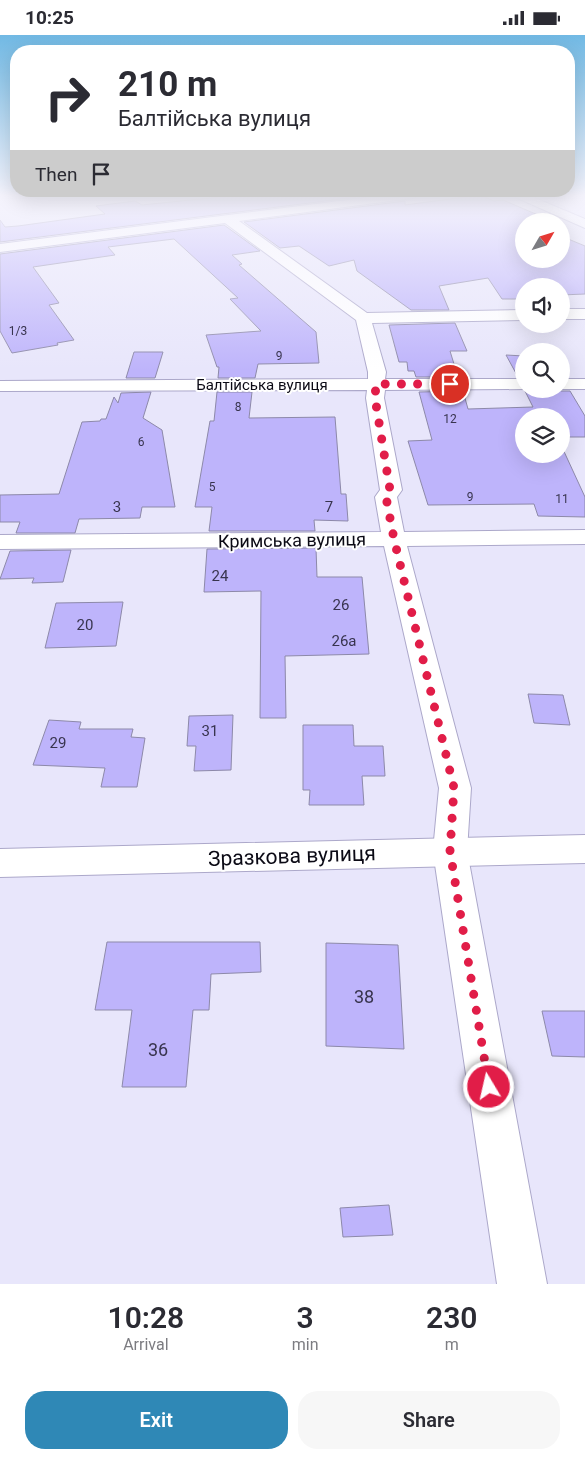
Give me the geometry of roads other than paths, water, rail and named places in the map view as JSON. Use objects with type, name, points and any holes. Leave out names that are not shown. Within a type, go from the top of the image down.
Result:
[{"type":"street","points":[[275,253],[363,318],[515,315]]},
{"type":"street","points":[[570,314],[585,314]]},
{"type":"street","points":[[363,318],[377,372],[375,398],[390,490],[386,497],[394,539],[454,788],[450,851],[522,1284]]},
{"type":"street","name":"Балтійська вулиця","points":[[0,386],[515,384]]},
{"type":"street","points":[[570,384],[585,384]]},
{"type":"street","name":"Кримська вулиця","points":[[0,543],[585,537]]},
{"type":"street","name":"Зразкова вулиця","points":[[0,863],[585,849]]}]
